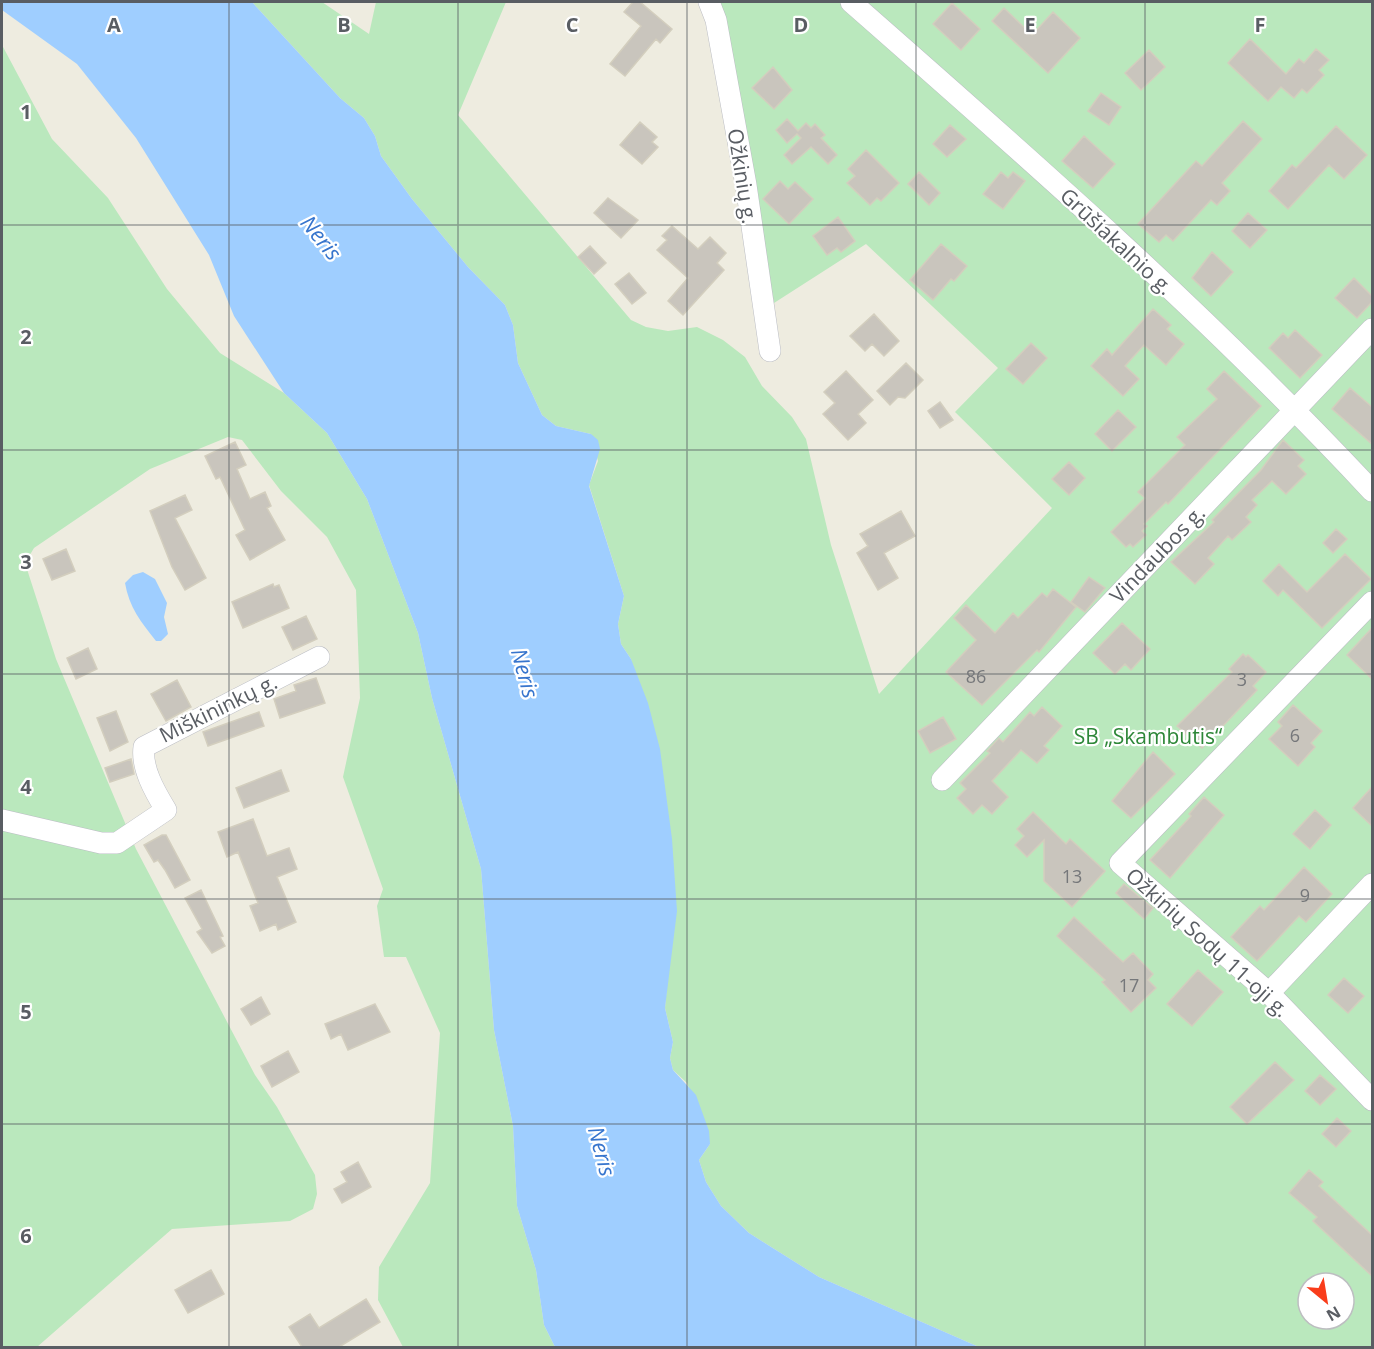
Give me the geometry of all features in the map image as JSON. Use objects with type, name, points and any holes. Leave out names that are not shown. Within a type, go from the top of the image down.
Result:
[{"type":"street","name":"Ožkinių g.","points":[[709,2],[716,20],[746,185],[770,351]]},
{"type":"street","name":"Grūšiakalnio g.","points":[[851,2],[1019,149],[1296,409],[1372,491]]},
{"type":"street","name":"Vindaubos g.","points":[[942,780],[1372,329]]},
{"type":"street","name":"Ožkinių Sodų 11-oji g.","points":[[1372,602],[1120,864],[1269,993],[1372,1100]]},
{"type":"street","name":"Miškininkų g.","points":[[2,820],[101,843],[117,843],[166,810],[155,792],[142,757],[144,747],[319,657]]},
{"type":"street","points":[[1269,993],[1372,884]]},
{"type":"green space","name":"SB „Skambutis“","points":[[252,2],[322,2],[369,34],[376,2],[506,2],[458,115],[631,320],[646,327],[668,331],[697,327],[723,340],[745,357],[762,386],[792,417],[806,439],[831,545],[879,694],[1052,508],[955,412],[998,368],[866,244],[774,303],[725,27],[716,2],[1372,2],[1372,1347],[979,1347],[819,1277],[749,1233],[721,1206],[706,1182],[699,1160],[710,1144],[687,1083],[673,1070],[670,1058],[673,1042],[665,1008],[669,961],[631,659],[621,644],[618,624],[624,596],[589,485],[598,461],[591,434],[556,426],[542,415],[518,363],[513,325],[505,305],[468,267],[412,199],[381,156],[375,136],[364,118],[340,98]]},
{"type":"green space","points":[[2,45],[52,139],[108,198],[167,289],[220,353],[284,393],[327,433],[367,499],[418,633],[432,698],[481,869],[494,1030],[513,1126],[517,1206],[536,1270],[544,1325],[555,1347],[403,1347],[378,1300],[379,1267],[430,1183],[440,1033],[406,957],[384,957],[377,906],[383,889],[343,777],[360,698],[356,590],[327,537],[281,491],[242,440],[228,437],[150,469],[34,548],[25,563],[56,659],[136,849],[255,1075],[277,1107],[315,1175],[317,1194],[313,1209],[290,1221],[172,1229],[37,1347],[2,1347]]},
{"type":"water","name":"Neris","points":[[2,2],[252,2],[340,98],[364,118],[375,136],[381,156],[412,199],[468,267],[505,305],[513,325],[518,363],[542,415],[556,426],[591,434],[598,440],[600,449],[589,486],[624,596],[618,624],[621,644],[631,659],[648,703],[660,749],[672,839],[677,911],[665,1008],[673,1042],[670,1058],[673,1070],[696,1095],[709,1131],[710,1144],[699,1160],[706,1182],[721,1206],[749,1233],[819,1277],[979,1347],[555,1347],[544,1325],[536,1270],[517,1206],[513,1126],[494,1030],[481,869],[432,698],[418,633],[367,499],[327,433],[284,393],[234,316],[209,255],[136,138],[77,64],[2,10]]},
{"type":"water","points":[[143,572],[155,579],[167,603],[164,617],[168,634],[161,641],[156,641],[141,621],[127,592],[125,583],[133,575]]},
{"type":"building","points":[[633,2],[640,2],[672,29],[660,43],[656,39],[625,76],[610,64],[641,26],[624,12]]},
{"type":"building","points":[[952,3],[980,29],[961,50],[933,24]]},
{"type":"building","points":[[1004,8],[1032,35],[1053,12],[1080,38],[1048,73],[992,21]]},
{"type":"building","points":[[1250,39],[1286,74],[1299,59],[1304,63],[1316,49],[1329,60],[1319,70],[1324,75],[1307,93],[1302,89],[1294,98],[1281,87],[1268,101],[1228,63]]},
{"type":"building","points":[[1149,50],[1165,67],[1141,90],[1125,73]]},
{"type":"building","points":[[773,67],[792,90],[774,109],[752,88]]},
{"type":"building","points":[[1101,93],[1121,107],[1109,125],[1088,111]]},
{"type":"building","points":[[787,119],[798,131],[806,123],[811,128],[815,124],[825,135],[821,138],[837,155],[828,164],[811,147],[792,164],[784,155],[801,138],[797,134],[787,143],[776,130]]},
{"type":"building","points":[[1243,121],[1262,139],[1222,183],[1230,191],[1217,205],[1211,200],[1173,241],[1166,235],[1159,242],[1138,224],[1196,161],[1202,166]]},
{"type":"building","points":[[640,122],[657,137],[652,142],[658,147],[642,164],[620,145]]},
{"type":"building","points":[[950,125],[966,139],[947,157],[933,144]]},
{"type":"building","points":[[1336,126],[1367,155],[1344,179],[1329,165],[1288,209],[1269,191],[1292,165],[1296,168]]},
{"type":"building","points":[[1084,136],[1115,164],[1093,188],[1062,161]]},
{"type":"building","points":[[866,150],[899,183],[881,201],[877,198],[870,205],[847,183],[855,176],[848,169]]},
{"type":"building","points":[[919,172],[940,193],[929,205],[908,184]]},
{"type":"building","points":[[1001,172],[1008,178],[1013,172],[1025,181],[1003,209],[983,194]]},
{"type":"building","points":[[780,181],[788,189],[795,182],[813,199],[789,224],[763,199]]},
{"type":"building","points":[[608,198],[638,220],[621,238],[594,213]]},
{"type":"building","points":[[1248,213],[1267,230],[1250,248],[1232,231]]},
{"type":"building","points":[[838,217],[855,241],[841,252],[837,248],[827,255],[813,236]]},
{"type":"building","points":[[672,226],[698,249],[710,237],[726,253],[717,263],[724,270],[683,315],[668,301],[688,278],[657,250],[667,240],[662,236]]},
{"type":"building","points":[[941,244],[967,266],[954,281],[951,279],[933,300],[910,280]]},
{"type":"building","points":[[590,246],[606,263],[594,274],[578,257]]},
{"type":"building","points":[[1212,252],[1233,272],[1211,296],[1192,278]]},
{"type":"building","points":[[629,273],[646,293],[632,304],[615,284]]},
{"type":"building","points":[[1354,278],[1372,296],[1372,302],[1357,318],[1335,298]]},
{"type":"building","points":[[1153,309],[1171,325],[1167,329],[1184,344],[1166,365],[1144,345],[1125,366],[1139,379],[1123,396],[1091,366],[1107,349],[1112,355]]},
{"type":"building","points":[[874,314],[899,341],[884,356],[872,344],[865,351],[850,336]]},
{"type":"building","points":[[1295,330],[1322,355],[1300,378],[1269,348],[1283,333],[1288,338]]},
{"type":"building","points":[[1031,343],[1047,358],[1023,384],[1006,369]]},
{"type":"building","points":[[906,363],[923,380],[905,398],[898,397],[890,405],[877,391]]},
{"type":"building","points":[[846,371],[873,400],[858,414],[866,423],[848,440],[823,414],[835,403],[824,392]]},
{"type":"building","points":[[1224,371],[1261,406],[1168,504],[1166,502],[1144,524],[1147,526],[1142,531],[1146,535],[1133,547],[1130,544],[1126,547],[1111,532],[1145,498],[1138,492],[1185,445],[1177,437],[1217,399],[1207,389]]},
{"type":"building","points":[[1350,388],[1372,407],[1372,444],[1332,409]]},
{"type":"building","points":[[940,402],[953,420],[940,428],[928,411]]},
{"type":"building","points":[[1118,410],[1136,427],[1112,451],[1095,434]]},
{"type":"building","points":[[1283,440],[1304,460],[1298,466],[1306,474],[1286,494],[1272,481],[1252,500],[1257,505],[1246,517],[1251,522],[1232,540],[1228,536],[1208,558],[1214,564],[1195,584],[1171,562],[1214,522],[1212,520],[1261,470]]},
{"type":"building","points":[[235,442],[246,465],[237,469],[250,499],[265,492],[271,506],[267,508],[285,540],[250,560],[236,535],[245,530],[220,477],[216,479],[205,456]]},
{"type":"building","points":[[1069,462],[1085,478],[1069,495],[1052,479]]},
{"type":"building","points":[[185,495],[192,510],[175,518],[206,578],[185,590],[172,567],[150,511]]},
{"type":"building","points":[[901,511],[915,536],[884,553],[898,578],[878,590],[857,553],[868,546],[860,534]]},
{"type":"building","points":[[1336,529],[1347,539],[1333,553],[1323,543]]},
{"type":"building","points":[[66,549],[75,571],[52,580],[43,559]]},
{"type":"building","points":[[1345,554],[1371,579],[1322,628],[1283,590],[1278,596],[1263,581],[1279,564],[1307,592]]},
{"type":"building","points":[[1089,577],[1105,588],[1085,612],[1071,602]]},
{"type":"building","points":[[273,584],[274,587],[279,585],[289,608],[243,628],[232,602]]},
{"type":"building","points":[[1053,589],[1076,607],[1039,652],[1037,650],[982,705],[946,672],[976,640],[954,618],[966,605],[995,633],[1013,613],[1018,618],[1042,593],[1047,597]]},
{"type":"building","points":[[306,616],[317,639],[293,650],[282,627]]},
{"type":"building","points":[[1122,623],[1150,649],[1131,670],[1125,664],[1115,674],[1093,653]]},
{"type":"building","points":[[1372,628],[1372,679],[1347,655]]},
{"type":"building","points":[[88,648],[97,669],[76,679],[67,658]]},
{"type":"building","points":[[1243,654],[1246,657],[1248,655],[1266,672],[1253,686],[1257,690],[1202,748],[1177,726],[1232,672],[1229,669]]},
{"type":"building","points":[[316,678],[325,703],[280,718],[274,699],[296,691],[294,685]]},
{"type":"building","points":[[177,680],[191,707],[166,721],[151,694]]},
{"type":"building","points":[[1293,705],[1322,731],[1311,743],[1315,747],[1298,766],[1269,739],[1282,726],[1278,722]]},
{"type":"building","points":[[1042,707],[1062,726],[1044,746],[1049,750],[1037,763],[1021,750],[992,781],[1008,797],[992,814],[982,805],[973,814],[957,798],[966,789],[960,783],[990,753],[987,751],[999,738],[1003,742],[1030,712],[1034,716]]},
{"type":"building","points":[[116,711],[128,742],[110,751],[97,718]]},
{"type":"building","points":[[259,712],[264,726],[208,746],[203,732]]},
{"type":"building","points":[[943,717],[956,739],[930,753],[918,731]]},
{"type":"building","points":[[1153,752],[1175,774],[1131,818],[1112,801]]},
{"type":"building","points":[[131,759],[134,774],[110,782],[105,768]]},
{"type":"building","points":[[281,770],[289,791],[244,808],[236,788]]},
{"type":"building","points":[[1372,787],[1372,826],[1353,808]]},
{"type":"building","points":[[1204,797],[1224,815],[1170,878],[1150,860],[1191,816],[1189,814]]},
{"type":"building","points":[[1315,810],[1331,825],[1310,849],[1293,834]]},
{"type":"building","points":[[1033,812],[1066,844],[1070,839],[1105,871],[1072,907],[1044,881],[1044,840],[1027,857],[1015,845],[1024,836],[1017,829]]},
{"type":"building","points":[[253,819],[267,856],[289,848],[297,869],[277,877],[296,922],[278,930],[276,924],[260,931],[250,906],[258,903],[238,852],[227,857],[218,832]]},
{"type":"building","points":[[166,835],[190,880],[175,888],[158,860],[154,862],[144,845]]},
{"type":"building","points":[[1304,867],[1332,894],[1306,922],[1299,916],[1257,961],[1231,937],[1260,906],[1264,910]]},
{"type":"building","points":[[1124,884],[1153,908],[1144,919],[1116,893]]},
{"type":"building","points":[[201,890],[223,936],[220,937],[225,946],[212,953],[197,932],[202,929],[185,898]]},
{"type":"building","points":[[1074,917],[1123,962],[1133,953],[1153,974],[1148,980],[1156,988],[1131,1012],[1102,982],[1105,980],[1057,936]]},
{"type":"building","points":[[1198,970],[1223,992],[1192,1026],[1167,1004]]},
{"type":"building","points":[[1344,978],[1364,996],[1348,1013],[1328,995]]},
{"type":"building","points":[[261,997],[270,1014],[251,1025],[241,1009]]},
{"type":"building","points":[[375,1004],[390,1032],[348,1050],[341,1034],[331,1039],[325,1024]]},
{"type":"building","points":[[288,1051],[299,1072],[272,1087],[261,1066]]},
{"type":"building","points":[[1275,1062],[1294,1080],[1247,1124],[1230,1107]]},
{"type":"building","points":[[1320,1075],[1336,1089],[1320,1105],[1305,1091]]},
{"type":"building","points":[[1337,1118],[1351,1131],[1336,1147],[1322,1134]]},
{"type":"building","points":[[358,1162],[371,1187],[342,1203],[334,1189],[347,1182],[341,1172]]},
{"type":"building","points":[[1309,1170],[1323,1182],[1319,1186],[1372,1235],[1372,1276],[1313,1221],[1317,1217],[1289,1193]]},
{"type":"building","points":[[211,1270],[224,1294],[188,1313],[175,1290]]},
{"type":"building","points":[[366,1299],[380,1322],[339,1347],[302,1347],[289,1327],[310,1314],[319,1328]]}]
